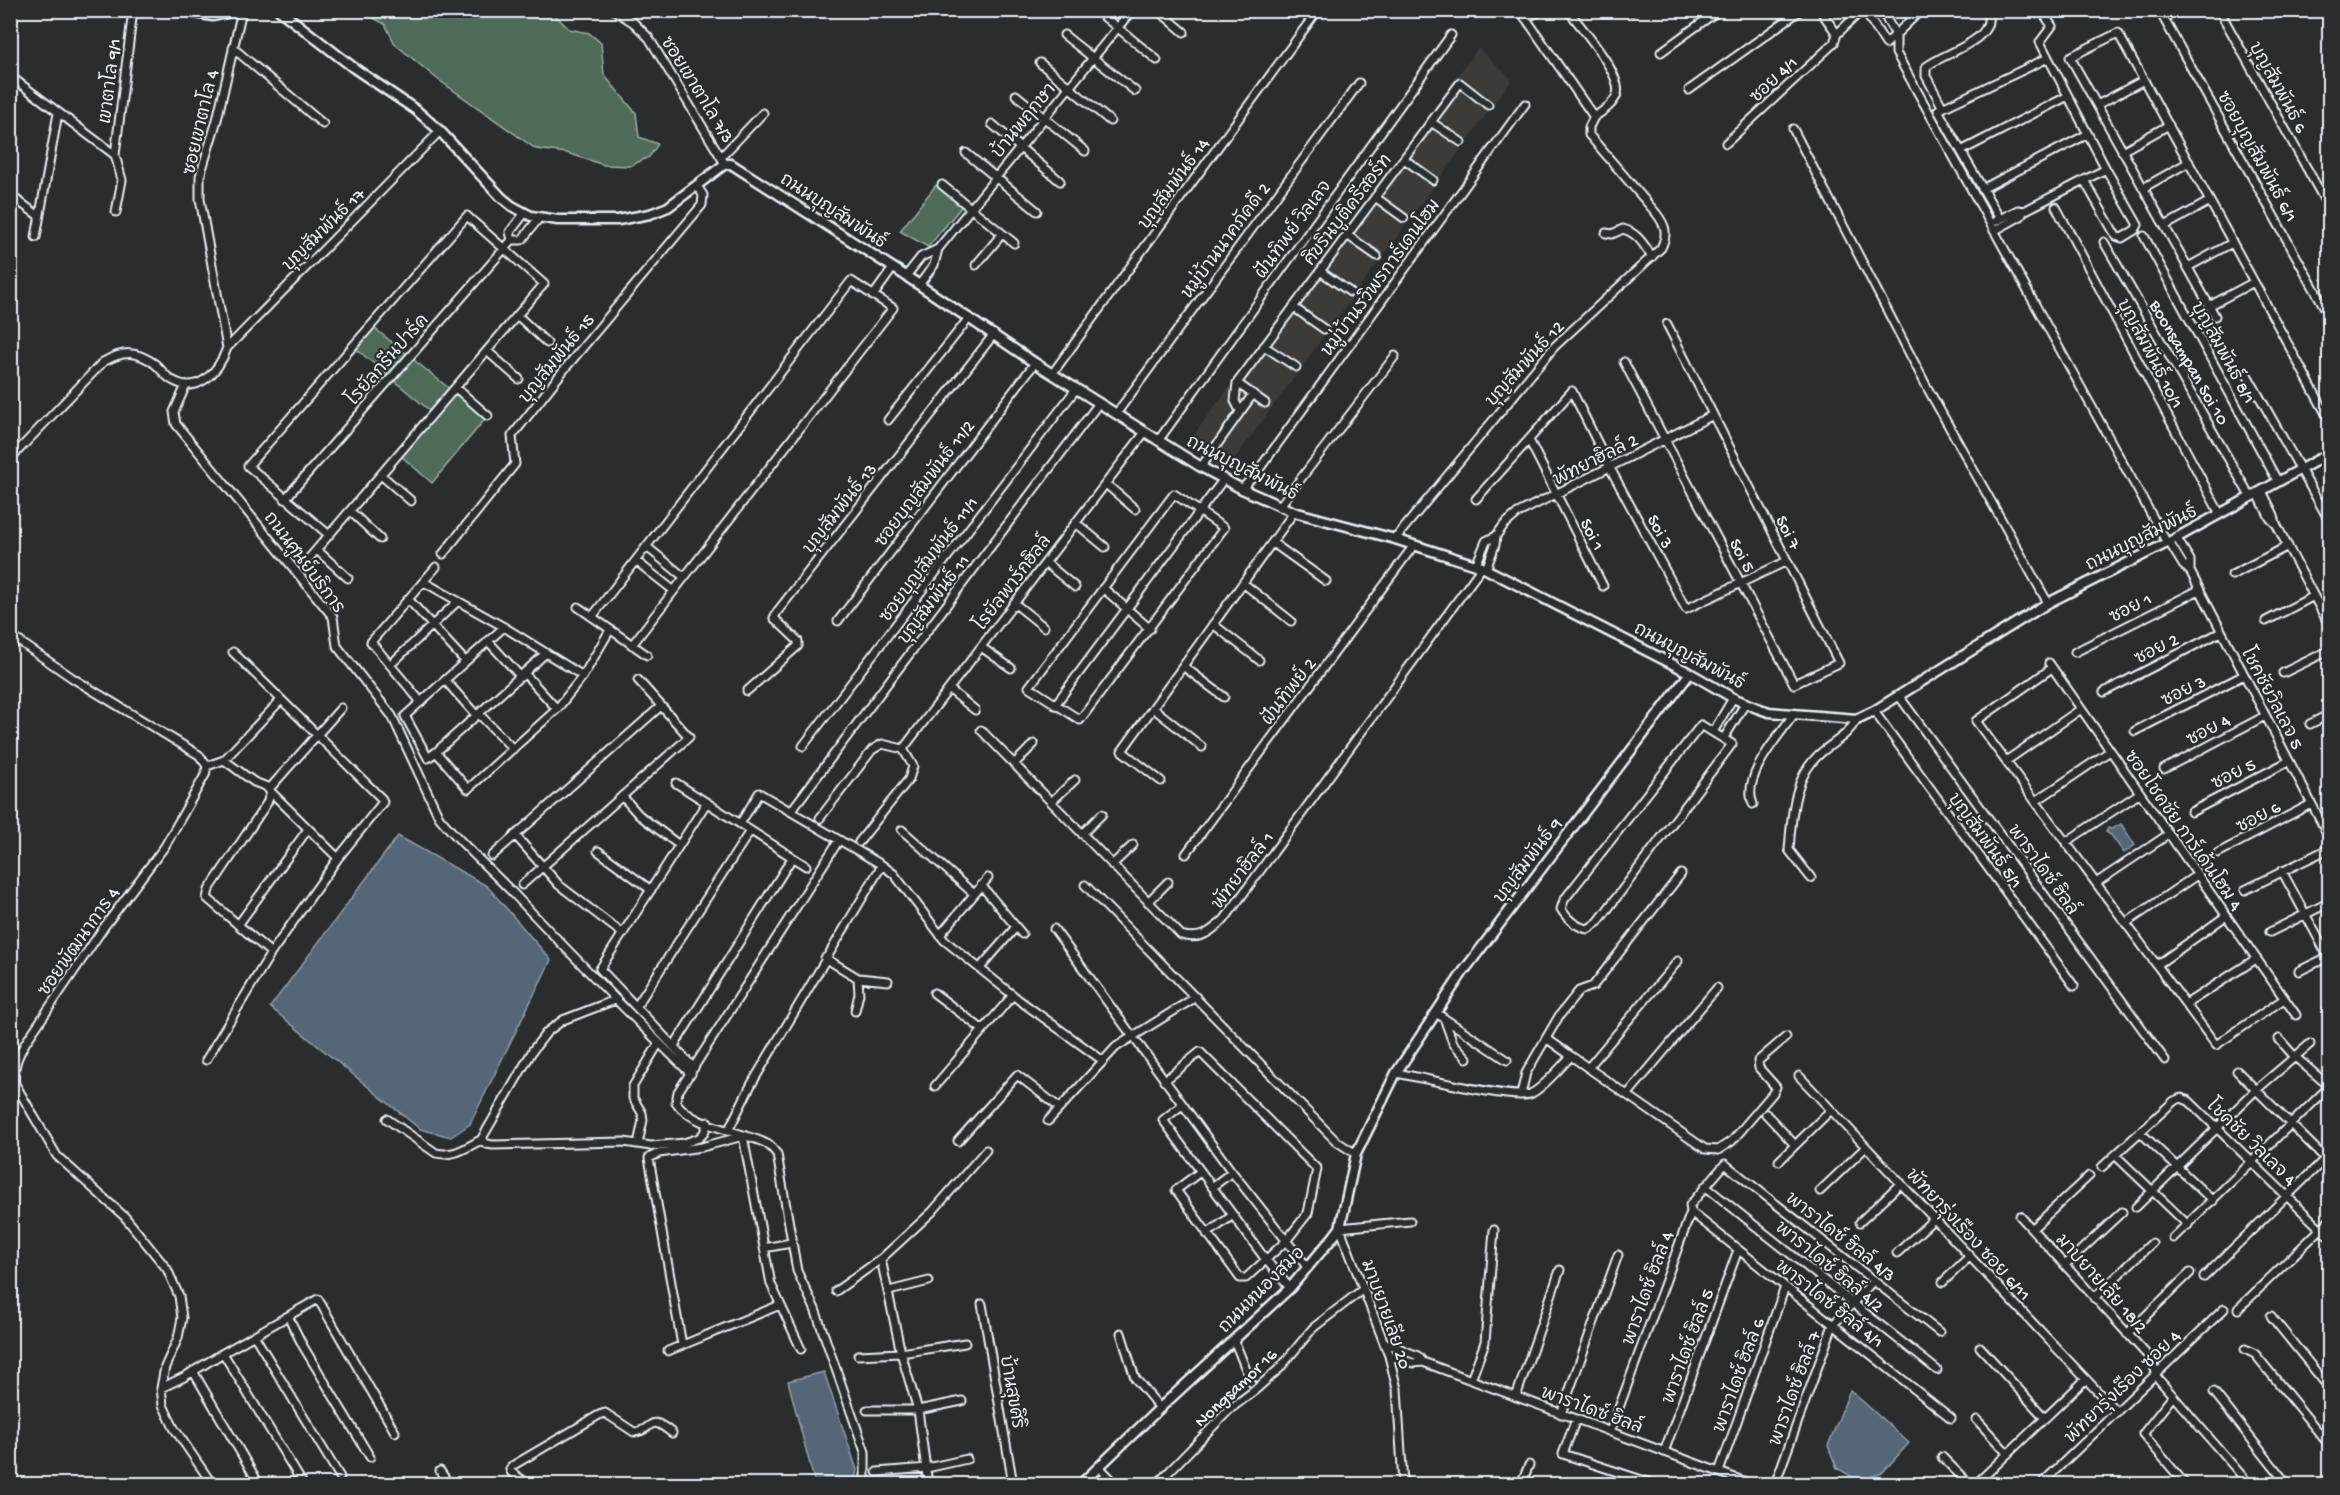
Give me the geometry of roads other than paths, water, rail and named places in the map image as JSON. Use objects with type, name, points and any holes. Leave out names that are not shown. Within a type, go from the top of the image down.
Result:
[{"type":"street","name":"เขาตาโล 9/1","points":[[116,212],[122,180],[115,155],[133,10]]},
{"type":"street","points":[[176,10],[213,16],[241,10]]},
{"type":"street","name":"ซอยเขาตาโล 4","points":[[227,348],[200,199],[200,177],[217,120],[241,10]]},
{"type":"street","points":[[279,10],[354,69],[416,110],[440,131],[501,197],[524,214],[539,218],[618,220],[650,214],[668,207],[697,186],[723,160],[763,113]]},
{"type":"street","name":"ซอยเขาตาโล 7/3","points":[[614,10],[634,23],[649,38],[723,160]]},
{"type":"street","points":[[1096,10],[1157,60]]},
{"type":"street","name":"บ้านพฤกษา","points":[[919,285],[934,265],[938,249],[1132,10]]},
{"type":"street","points":[[1158,10],[1184,32]]},
{"type":"street","name":"บุญสัมพันธ์ 14","points":[[1052,374],[1318,10]]},
{"type":"street","points":[[1520,10],[1594,117],[1612,102],[1617,94],[1618,84],[1568,10]]},
{"type":"street","points":[[1525,18],[1543,10]]},
{"type":"street","points":[[1661,52],[1719,10]]},
{"type":"street","points":[[1689,90],[1801,10]]},
{"type":"street","points":[[1820,10],[1837,34]]},
{"type":"street","points":[[1863,10],[1886,44],[1921,10]]},
{"type":"street","name":"ซอย 4/1","points":[[1726,143],[1834,43],[1837,34],[1863,10]]},
{"type":"street","name":"โชคชัยวิลเลจ 5","points":[[1881,10],[1896,35],[1896,53],[1992,228],[2171,540],[2182,565],[2190,571],[2330,839]]},
{"type":"street","points":[[1943,108],[1926,75],[1926,67],[1983,35],[1988,27],[1989,16],[1986,10]]},
{"type":"street","points":[[2040,10],[2052,26],[2040,42],[2138,225],[2135,230],[2122,238],[2116,236],[2084,180]]},
{"type":"street","name":"ซอยบุญสัมพันธ์ 6/1","points":[[2159,10],[2330,317]]},
{"type":"street","name":"บุญสัมพันธ์ 6","points":[[2219,10],[2330,210]]},
{"type":"street","points":[[2215,316],[2070,57],[2118,33],[2330,421]]},
{"type":"street","points":[[1064,35],[1135,91]]},
{"type":"street","name":"ฝันทิพย์ วิลเลจ","points":[[1158,441],[1451,35]]},
{"type":"street","points":[[233,48],[324,124]]},
{"type":"street","points":[[2000,219],[1938,111],[2048,57]]},
{"type":"street","points":[[1040,63],[1110,121]]},
{"type":"street","points":[[10,76],[115,155]]},
{"type":"street","points":[[2097,105],[2144,80]]},
{"type":"street","name":"หมู่บ้านนาคภัคดี 2","points":[[1116,414],[1359,83]]},
{"type":"street","name":"ศิขรินบูติครีสอร์ท","points":[[1237,383],[1460,83],[1488,105]]},
{"type":"street","points":[[1016,95],[1085,151]]},
{"type":"street","points":[[1961,151],[2068,96]]},
{"type":"street","name":"หมู่บ้านรวิพรการ์เดนโฮม","points":[[1242,489],[1260,468],[1525,104]]},
{"type":"street","points":[[36,237],[58,113]]},
{"type":"street","name":"บุญสัมพันธ์ 12","points":[[1395,539],[1554,347],[1652,257],[1667,237],[1665,224],[1589,135],[1589,127],[1594,117]]},
{"type":"street","points":[[1431,122],[1461,142]]},
{"type":"street","points":[[992,124],[1060,181]]},
{"type":"street","points":[[2122,151],[2169,125]]},
{"type":"street","points":[[1793,129],[1928,389],[2048,603]]},
{"type":"street","name":"บุญสัมพันธ์ 17","points":[[227,348],[440,131]]},
{"type":"street","points":[[1982,189],[2088,134]]},
{"type":"street","points":[[966,153],[1037,211]]},
{"type":"street","points":[[1404,159],[1433,180]]},
{"type":"street","name":"ถนนบุญสัมพันธ์","points":[[723,160],[740,168],[1052,374],[1223,480],[1294,512],[1395,539],[1481,567],[1690,673],[1733,698],[1769,712],[1857,719],[1899,696],[2048,603],[2220,514],[2330,453]]},
{"type":"street","points":[[2143,188],[2189,162]]},
{"type":"street","points":[[1992,228],[2021,216],[2024,211],[2106,169]]},
{"type":"street","points":[[942,185],[1014,243]]},
{"type":"street","name":"บุญสัมพันธ์ 15","points":[[443,554],[515,464],[512,436],[563,371],[702,206],[703,195],[697,186]]},
{"type":"street","points":[[10,195],[39,216]]},
{"type":"street","points":[[1375,197],[1404,218]]},
{"type":"street","points":[[2164,226],[2210,201]]},
{"type":"street","name":"บุญสัมพันธ์ 10/1","points":[[2056,207],[2220,514]]},
{"type":"street","points":[[1992,228],[2000,219],[2018,210],[2024,211]]},
{"type":"street","name":"โรยัลกรีนปาร์ค","points":[[512,240],[510,232],[524,214]]},
{"type":"street","points":[[306,563],[544,284],[466,216],[248,466],[329,535]]},
{"type":"street","name":"โรยัลกรีนปาร์ค","points":[[285,499],[512,240],[522,240],[539,218]]},
{"type":"street","points":[[1606,232],[1612,234],[1623,229],[1631,232],[1640,239],[1652,257]]},
{"type":"street","points":[[976,265],[1002,234]]},
{"type":"street","points":[[1347,235],[1377,256]]},
{"type":"street","name":"บุญสัมพันธ์ 8/1","points":[[2144,236],[2278,482]]},
{"type":"street","name":"Boonsampan Soi 10","points":[[2104,242],[2270,518],[2276,524],[2330,627]]},
{"type":"street","points":[[2188,267],[2232,243]]},
{"type":"street","name":"บ้านพฤกษา","points":[[906,276],[921,257],[938,249]]},
{"type":"street","points":[[873,296],[893,268]]},
{"type":"street","points":[[1320,271],[1350,292]]},
{"type":"street","points":[[592,616],[851,281],[893,308],[632,645]]},
{"type":"street","points":[[2209,306],[2254,282]]},
{"type":"street","points":[[1293,308],[1324,329]]},
{"type":"street","points":[[518,316],[547,343]]},
{"type":"street","points":[[888,420],[969,318]]},
{"type":"street","name":"Soi 7","points":[[1667,324],[1839,663],[1794,684]]},
{"type":"street","name":"บุญสัมพันธ์ 13","points":[[747,691],[798,646],[798,641],[794,636],[774,618],[777,612],[994,334]]},
{"type":"street","points":[[1264,346],[1296,367]]},
{"type":"street","points":[[10,459],[103,362],[119,353],[136,354],[154,364],[172,380],[186,385],[196,384],[209,378],[222,362],[227,348]]},
{"type":"street","points":[[487,351],[519,379]]},
{"type":"street","points":[[1280,507],[1395,356]]},
{"type":"street","name":"Soi 5","points":[[1624,362],[1794,684]]},
{"type":"street","name":"ซอยบุญสัมพันธ์ 11/2","points":[[838,621],[1035,363]]},
{"type":"street","points":[[2245,371],[2330,522]]},
{"type":"street","points":[[1240,411],[1235,401],[1237,383],[1265,404]]},
{"type":"street","name":"ถนนศูนย์บริการ","points":[[186,385],[174,412],[176,424],[333,617],[337,646],[392,716],[440,817],[615,1000],[659,1043],[693,1071]]},
{"type":"street","points":[[456,388],[488,416]]},
{"type":"street","name":"ซอยบุญสัมพันธ์ 11/1","points":[[803,746],[1076,389]]},
{"type":"street","name":"Soi 3","points":[[1530,440],[1572,391],[1610,468],[1686,609],[1741,583]]},
{"type":"street","points":[[1201,467],[1253,394]]},
{"type":"street","name":"บุญสัมพันธ์ 11","points":[[791,811],[1099,404]]},
{"type":"street","name":"พัทยาฮิลล์ 2","points":[[1481,567],[1486,541],[1496,536],[1513,517],[1713,415]]},
{"type":"street","name":"โรยัลพาร์กฮิลล์","points":[[903,749],[1145,432]]},
{"type":"street","points":[[1476,499],[1530,440]]},
{"type":"street","name":"Soi 1","points":[[1530,440],[1603,586]]},
{"type":"street","points":[[381,475],[411,501]]},
{"type":"street","points":[[1055,705],[1223,480]]},
{"type":"street","points":[[1106,484],[1136,509]]},
{"type":"street","points":[[1174,494],[1198,511],[1224,528],[1080,720],[1029,687],[1174,494]]},
{"type":"street","points":[[350,511],[380,539]]},
{"type":"street","points":[[1161,781],[1122,751],[1294,512]]},
{"type":"street","points":[[1076,523],[1105,547]]},
{"type":"street","points":[[1273,543],[1326,581]]},
{"type":"street","name":"ฝันทิพย์ 2","points":[[1186,854],[1414,545]]},
{"type":"street","points":[[2232,575],[2288,546]]},
{"type":"street","points":[[647,547],[684,576]]},
{"type":"street","points":[[317,550],[348,578]]},
{"type":"street","points":[[636,561],[673,590]]},
{"type":"street","points":[[1741,583],[1787,561]]},
{"type":"street","points":[[1046,563],[1075,587]]},
{"type":"street","points":[[421,702],[370,642],[436,567]]},
{"type":"street","name":"พัทยาฮิลล์ 1","points":[[981,730],[1181,935],[1189,938],[1206,935],[1224,920],[1481,567]]},
{"type":"street","points":[[424,582],[504,627],[583,676]]},
{"type":"street","points":[[1243,584],[1291,621]]},
{"type":"street","points":[[1103,588],[1149,629]]},
{"type":"street","name":"ซอย 1","points":[[2075,652],[2199,590]]},
{"type":"street","points":[[2266,621],[2314,596]]},
{"type":"street","points":[[409,600],[465,662]]},
{"type":"street","points":[[390,665],[458,601]]},
{"type":"street","points":[[1014,603],[1044,627]]},
{"type":"street","points":[[578,607],[647,655]]},
{"type":"street","points":[[1214,624],[1259,660]]},
{"type":"street","points":[[504,627],[405,716],[428,758],[546,653]]},
{"type":"street","points":[[436,752],[468,789],[557,709],[583,676],[610,630]]},
{"type":"street","name":"ซอย 2","points":[[2104,692],[2221,632]]},
{"type":"street","points":[[10,635],[74,679],[199,755],[207,766],[224,760],[281,700]]},
{"type":"street","points":[[488,641],[557,709]]},
{"type":"street","points":[[981,647],[1011,668]]},
{"type":"street","points":[[2283,673],[2330,650]]},
{"type":"street","points":[[206,1060],[271,953],[338,858],[381,806],[382,799],[233,652]]},
{"type":"street","name":"ซอยโชคชัย การ์เด้นโฮม 4","points":[[2006,761],[1976,721],[2050,665],[2296,1015]]},
{"type":"street","points":[[1183,666],[1224,697]]},
{"type":"street","name":"บุญสัมพันธ์ 9","points":[[1396,1073],[1440,1015],[1469,964],[1690,673]]},
{"type":"street","name":"ซอย 3","points":[[2135,731],[2244,675]]},
{"type":"street","points":[[445,680],[513,749]]},
{"type":"street","points":[[522,885],[689,737],[638,680]]},
{"type":"street","points":[[949,690],[975,710]]},
{"type":"street","name":"พาราไดซ์ ฮิลล์","points":[[1899,696],[2165,1060]]},
{"type":"street","points":[[1713,732],[1733,698]]},
{"type":"street","points":[[1724,738],[1745,704]]},
{"type":"street","points":[[492,856],[661,706]]},
{"type":"street","points":[[271,953],[209,900],[207,894],[267,803],[269,790],[341,708]]},
{"type":"street","points":[[1153,708],[1202,747]]},
{"type":"street","points":[[2081,709],[2006,761],[2216,1045],[2284,999]]},
{"type":"street","name":"บุญสัมพันธ์ 5/1","points":[[1874,711],[2074,986]]},
{"type":"street","points":[[1753,804],[1750,790],[1756,771],[1794,714]]},
{"type":"street","points":[[2310,724],[2330,714]]},
{"type":"street","name":"ซอย 4","points":[[2164,769],[2265,716]]},
{"type":"street","points":[[1811,878],[1789,850],[1799,782],[1810,763],[1849,733],[1857,719]]},
{"type":"street","points":[[1701,725],[1713,732],[1732,744],[1598,922],[1588,929],[1581,928],[1570,920],[1562,909],[1570,890],[1701,725]]},
{"type":"street","points":[[820,818],[872,750],[882,744],[903,749],[913,766],[909,779],[859,842]]},
{"type":"street","points":[[1014,764],[1034,744]]},
{"type":"street","points":[[2036,801],[2110,751]]},
{"type":"street","points":[[224,760],[269,790],[338,858]]},
{"type":"street","name":"ซอย 5","points":[[2192,812],[2289,761]]},
{"type":"street","name":"ซอยพัฒนาการ 4","points":[[160,1388],[165,1366],[178,1338],[182,1318],[178,1296],[167,1269],[124,1217],[57,1156],[15,1084],[14,1071],[16,1058],[26,1042],[104,927],[165,846],[205,775],[207,766]]},
{"type":"street","points":[[1051,802],[1075,780]]},
{"type":"street","points":[[676,783],[806,866]]},
{"type":"street","points":[[740,824],[759,793],[882,866],[894,874],[940,934],[1013,995],[1102,1060]]},
{"type":"street","points":[[2066,842],[2140,793]]},
{"type":"street","points":[[622,796],[639,815],[679,845]]},
{"type":"street","points":[[693,1071],[674,1046],[600,969],[707,802]]},
{"type":"street","name":"ซอย 6","points":[[2218,853],[2312,804]]},
{"type":"street","points":[[1082,834],[1102,814]]},
{"type":"street","points":[[238,925],[308,829]]},
{"type":"street","points":[[902,830],[974,894]]},
{"type":"street","points":[[636,1007],[750,831]]},
{"type":"street","points":[[2096,883],[2169,834]]},
{"type":"street","points":[[515,835],[559,885],[622,934]]},
{"type":"street","points":[[839,840],[678,1092],[676,1102],[682,1110],[708,1122],[768,1144],[777,1154],[783,1178],[797,1271],[815,1309],[865,1452],[865,1485]]},
{"type":"street","points":[[1112,865],[1133,845]]},
{"type":"street","points":[[2245,890],[2330,848]]},
{"type":"street","points":[[598,851],[651,890]]},
{"type":"street","points":[[674,1046],[792,858]]},
{"type":"street","points":[[728,1131],[751,1084],[882,866]]},
{"type":"street","points":[[2282,871],[2329,958],[2299,971]]},
{"type":"street","points":[[1521,1094],[1526,1073],[1559,1016],[1579,991],[1593,987],[1680,874]]},
{"type":"street","points":[[2126,923],[2197,875]]},
{"type":"street","points":[[940,934],[987,878]]},
{"type":"street","points":[[1148,902],[1168,882]]},
{"type":"street","points":[[981,885],[1022,934]]},
{"type":"street","points":[[1085,885],[1336,1141],[1356,1154]]},
{"type":"street","points":[[2270,932],[2330,902]]},
{"type":"street","points":[[2157,965],[2226,916]]},
{"type":"street","points":[[980,968],[1016,927]]},
{"type":"street","points":[[1054,929],[1232,1172],[1308,1268]]},
{"type":"street","points":[[825,958],[858,978],[888,981]]},
{"type":"street","points":[[2186,1004],[2256,959]]},
{"type":"street","points":[[1588,1068],[1678,961]]},
{"type":"street","points":[[855,1011],[859,994],[858,978]]},
{"type":"street","points":[[1628,1094],[1717,988]]},
{"type":"street","points":[[933,993],[983,1030]]},
{"type":"street","points":[[935,1086],[1013,995]]},
{"type":"street","points":[[1047,1121],[1116,1047],[1135,1039],[1196,997]]},
{"type":"street","points":[[387,1119],[436,1153],[446,1155],[460,1152],[481,1140],[533,1050],[547,1032],[563,1020],[615,1000]]},
{"type":"street","points":[[1440,1015],[1453,1043],[1467,1058]]},
{"type":"street","points":[[1440,1015],[1507,1060]]},
{"type":"street","points":[[1546,1038],[1705,1149],[1718,1150],[1732,1141],[1773,1093],[1776,1087],[1759,1068],[1758,1061],[1786,1037]]},
{"type":"street","points":[[2173,1238],[2292,1125],[2329,1086],[2294,1056],[2279,1039]]},
{"type":"street","points":[[638,1144],[643,1120],[642,1113],[633,1098],[633,1086],[659,1043]]},
{"type":"street","points":[[2136,1207],[2256,1090],[2310,1044]]},
{"type":"street","points":[[1164,1081],[1200,1052],[1317,1169],[1308,1214],[1286,1240],[1246,1278],[1240,1278],[1176,1191],[1200,1172]]},
{"type":"street","points":[[1396,1073],[1506,1094],[1530,1094],[1553,1076],[1571,1056]]},
{"type":"street","points":[[2204,1277],[2328,1158],[2237,1071]]},
{"type":"street","name":"ถนนหนองสมอ","points":[[1081,1485],[1160,1408],[1290,1288],[1340,1228],[1356,1154],[1396,1073]]},
{"type":"street","points":[[958,1141],[1017,1075],[1060,1108]]},
{"type":"street","name":"พัทยารุ่งเรือง ซอย 6/11","points":[[1799,1076],[2117,1412]]},
{"type":"street","name":"โชคชัย วิลเลจ 4","points":[[2140,1132],[2174,1101],[2181,1098],[2189,1101],[2330,1238]]},
{"type":"street","points":[[1182,1104],[1163,1120],[1266,1260],[1290,1288]]},
{"type":"street","points":[[1779,1161],[1831,1110]]},
{"type":"street","points":[[1766,1114],[1794,1145]]},
{"type":"street","points":[[481,1140],[494,1145],[573,1145],[624,1142],[651,1146],[684,1143],[699,1138],[704,1133],[708,1122]]},
{"type":"street","points":[[2102,1167],[2140,1132],[2213,1201]]},
{"type":"street","points":[[743,1136],[771,1284],[801,1349]]},
{"type":"street","points":[[682,1345],[649,1158],[659,1153],[702,1147],[743,1136]]},
{"type":"street","points":[[1820,1191],[1866,1147]]},
{"type":"street","points":[[836,1291],[881,1259],[932,1212],[986,1150]]},
{"type":"street","points":[[2115,1155],[2188,1225]]},
{"type":"street","name":"พาราไดซ์ ฮิลล์ 4","points":[[1610,1432],[1691,1212],[1690,1205],[1725,1164]]},
{"type":"street","name":"พาราไดซ์ ฮิลล์ 4/3","points":[[1725,1164],[1939,1332]]},
{"type":"street","points":[[1212,1187],[1232,1172]]},
{"type":"street","points":[[2032,1229],[2089,1176]]},
{"type":"street","points":[[1860,1222],[1901,1183]]},
{"type":"street","name":"พาราไดซ์ ฮิลล์ 4/2","points":[[1706,1186],[1937,1370]]},
{"type":"street","name":"พาราไดซ์ ฮิลล์ 4/1","points":[[1691,1212],[1952,1418]]},
{"type":"street","points":[[2065,1265],[2122,1212]]},
{"type":"street","points":[[1208,1234],[1233,1215]]},
{"type":"street","name":"มาบยายเลีย 18/2","points":[[2019,1216],[2148,1356],[2156,1374],[2249,1485]]},
{"type":"street","points":[[1897,1253],[1934,1219]]},
{"type":"street","points":[[2238,1309],[2330,1220]]},
{"type":"street","points":[[1340,1228],[1410,1221]]},
{"type":"street","name":"มาบยายเลีย 20","points":[[1340,1228],[1389,1356],[1397,1389],[1403,1485]]},
{"type":"street","name":"โชคชัย วิลเลจ 4","points":[[2320,1228],[2330,1244]]},
{"type":"street","points":[[1471,1380],[1485,1342],[1494,1230]]},
{"type":"street","points":[[764,1248],[791,1243]]},
{"type":"street","points":[[2094,1298],[2152,1243]]},
{"type":"street","name":"พาราไดซ์ ฮิลล์ 5","points":[[1664,1452],[1738,1250]]},
{"type":"street","points":[[1561,1414],[1618,1256]]},
{"type":"street","points":[[1942,1282],[1970,1256]]},
{"type":"street","points":[[881,1259],[901,1353],[918,1410],[928,1485]]},
{"type":"street","points":[[1516,1397],[1560,1270]]},
{"type":"street","points":[[2127,1334],[2190,1273]]},
{"type":"street","points":[[889,1291],[929,1281]]},
{"type":"street","name":"พาราไดซ์ ฮิลล์ 7","points":[[1775,1485],[1833,1325],[1874,1281]]},
{"type":"street","name":"พาราไดซ์ ฮิลล์ 6","points":[[1719,1472],[1785,1287]]},
{"type":"street","name":"Nongsamor 16","points":[[1157,1485],[1230,1409],[1280,1368],[1314,1328],[1362,1290]]},
{"type":"street","points":[[212,1485],[174,1428],[162,1405],[160,1388],[318,1299],[395,1432]]},
{"type":"street","name":"บ้านสุขศิริ","points":[[982,1304],[1013,1485]]},
{"type":"street","points":[[668,1351],[780,1305]]},
{"type":"street","name":"พัทยารุ่งเรือง ซอย 4","points":[[2041,1485],[2224,1310]]},
{"type":"street","points":[[288,1316],[303,1346],[370,1457]]},
{"type":"street","points":[[2271,1316],[2330,1389]]},
{"type":"street","points":[[1121,1333],[1135,1378],[1160,1408]]},
{"type":"street","points":[[254,1335],[340,1477]]},
{"type":"street","points":[[1234,1340],[1251,1382]]},
{"type":"street","name":"พาราไดซ์ ฮิลล์","points":[[1384,1342],[1418,1356],[1423,1362],[1751,1485]]},
{"type":"street","points":[[858,1356],[901,1353],[965,1343]]},
{"type":"street","points":[[1980,1347],[2046,1418]]},
{"type":"street","points":[[2244,1349],[2255,1354],[2330,1446]]},
{"type":"street","points":[[223,1353],[303,1485]]},
{"type":"street","name":"พาราไดซ์ ฮิลล์","points":[[1389,1356],[1414,1364],[1423,1362]]},
{"type":"street","points":[[193,1371],[259,1485]]},
{"type":"street","points":[[1976,1485],[2086,1379]]},
{"type":"street","points":[[2214,1392],[2287,1485]]},
{"type":"street","points":[[2174,1396],[2143,1434],[2186,1485]]},
{"type":"street","points":[[867,1410],[918,1410],[962,1401]]},
{"type":"street","points":[[528,1485],[511,1472],[512,1466],[599,1415],[605,1413],[634,1432],[639,1432],[648,1425],[656,1423],[661,1424],[672,1433]]},
{"type":"street","points":[[1576,1419],[1563,1454],[1654,1485]]},
{"type":"street","points":[[1977,1420],[2008,1454]]},
{"type":"street","points":[[1942,1457],[1969,1485]]},
{"type":"street","points":[[877,1472],[927,1468],[967,1459]]},
{"type":"street","points":[[1521,1485],[1529,1465]]},
{"type":"street","points":[[1098,1467],[1116,1485]]},
{"type":"street","points":[[440,1471],[449,1485]]},
{"type":"street","points":[[10,1479],[13,1485]]},
{"type":"water","points":[[2121,824],[2135,845],[2124,853],[2111,835],[2106,832],[2108,828],[2112,829]]},
{"type":"water","points":[[398,836],[487,886],[551,960],[470,1124],[451,1137],[420,1129],[270,1007]]},
{"type":"water","points":[[824,1372],[857,1470],[854,1484],[815,1484],[788,1381]]},
{"type":"water","points":[[1850,1390],[1909,1443],[1882,1473],[1859,1481],[1837,1468],[1828,1446]]}]
